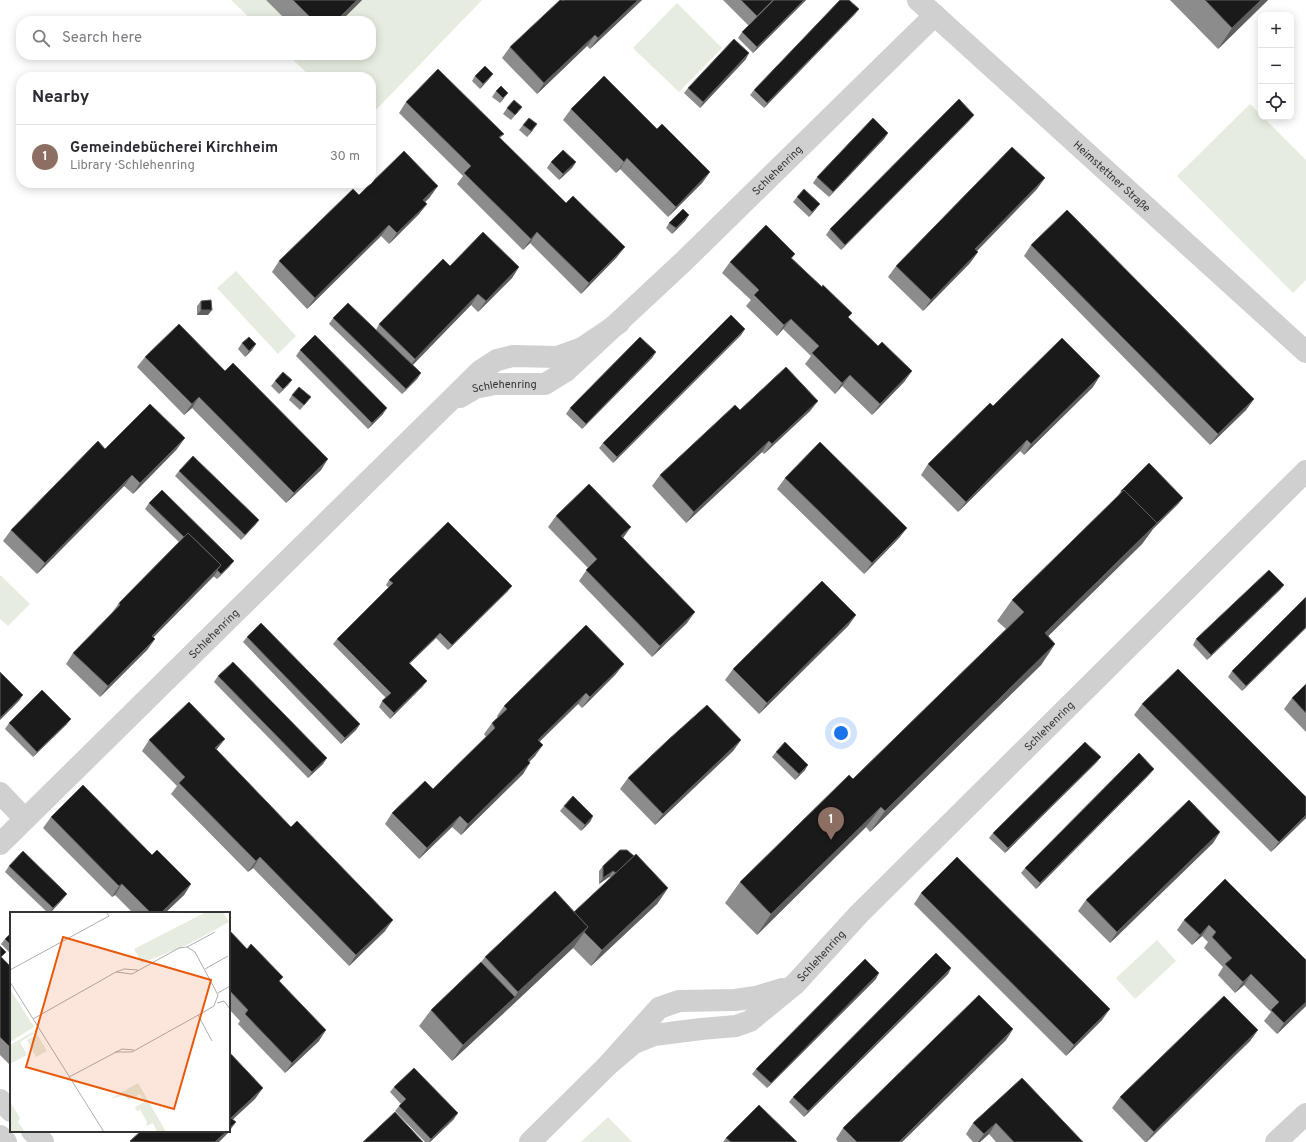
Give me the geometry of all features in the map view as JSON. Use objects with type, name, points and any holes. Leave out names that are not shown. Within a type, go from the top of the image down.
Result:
[{"type":"street","name":"Heimstettner Straße","points":[[918,0],[1306,352]]},
{"type":"street","name":"Schlehenring","points":[[0,844],[480,371],[497,360],[513,356],[557,357],[582,348],[619,323],[740,207],[935,15]]},
{"type":"street","name":"Schlehenring","points":[[607,1066],[634,1043],[654,1035],[736,1026],[750,1021],[795,984],[859,914],[1306,471]]},
{"type":"street","points":[[0,793],[25,819]]},
{"type":"street","name":"Schlehenring","points":[[530,1142],[607,1066],[659,1008],[679,1001],[715,1001],[756,997],[795,984]]},
{"type":"street","points":[[0,1100],[10,1110]]},
{"type":"street","points":[[1276,1142],[1306,1114]]},
{"type":"street","points":[[33,1132],[43,1142]]},
{"type":"street","points":[[0,1136],[6,1142]]},
{"type":"shaded area","points":[[231,0],[266,0],[282,16],[248,16]]},
{"type":"shaded area","points":[[362,0],[482,0],[376,110],[376,72],[306,72],[293,60],[376,60],[376,16],[346,16]]},
{"type":"shaded area","points":[[677,3],[722,48],[679,92],[633,48]]},
{"type":"shaded area","points":[[1250,104],[1258,112],[1258,120],[1266,120],[1306,160],[1306,280],[1293,293],[1177,176]]},
{"type":"shaded area","points":[[236,271],[296,336],[278,354],[217,288]]},
{"type":"shaded area","points":[[0,575],[30,604],[8,626],[0,619]]},
{"type":"shaded area","points":[[1157,940],[1176,961],[1135,999],[1116,978]]},
{"type":"shaded area","points":[[608,1117],[632,1142],[581,1142]]},
{"type":"building","points":[[293,0],[357,0],[341,16],[309,16]]},
{"type":"building","points":[[560,0],[638,0],[598,38],[595,35],[544,83],[510,47]]},
{"type":"building","points":[[741,0],[773,0],[757,16]]},
{"type":"building","points":[[774,0],[804,0],[757,47],[742,32]]},
{"type":"building","points":[[840,0],[849,0],[859,9],[767,103],[754,90]]},
{"type":"building","points":[[1205,0],[1261,0],[1232,28]]},
{"type":"building","points":[[734,39],[749,53],[703,102],[688,88]]},
{"type":"building","points":[[485,66],[493,74],[483,84],[475,76]]},
{"type":"building","points":[[438,69],[504,134],[499,137],[566,203],[573,196],[625,247],[589,283],[537,232],[531,239],[464,173],[471,166],[406,102]]},
{"type":"building","points":[[604,76],[657,129],[662,124],[710,172],[676,207],[627,158],[624,162],[571,109]]},
{"type":"building","points":[[501,86],[508,93],[503,98],[496,91]]},
{"type":"building","points":[[959,99],[974,115],[845,245],[830,229]]},
{"type":"building","points":[[514,100],[522,107],[515,115],[507,108]]},
{"type":"building","points":[[529,118],[537,124],[531,131],[523,125]]},
{"type":"building","points":[[873,118],[888,133],[833,192],[817,177]]},
{"type":"building","points":[[1012,147],[1045,178],[975,249],[978,252],[931,300],[896,266]]},
{"type":"building","points":[[563,150],[576,162],[563,174],[551,162]]},
{"type":"building","points":[[404,151],[438,186],[423,200],[427,204],[397,233],[389,225],[315,298],[279,261],[353,189],[359,195],[366,188],[376,188],[376,178]]},
{"type":"building","points":[[804,189],[820,204],[812,212],[797,197]]},
{"type":"building","points":[[683,209],[689,215],[676,228],[669,223]]},
{"type":"building","points":[[1067,210],[1254,399],[1218,434],[1031,245]]},
{"type":"building","points":[[766,225],[795,254],[791,258],[822,287],[823,285],[852,313],[848,317],[878,346],[882,342],[912,371],[880,404],[850,375],[842,383],[812,353],[819,346],[791,319],[784,325],[754,295],[759,290],[730,262]]},
{"type":"building","points":[[483,232],[519,267],[486,301],[478,294],[415,359],[379,324],[443,259],[450,266]]},
{"type":"building","points":[[211,300],[212,310],[201,310],[201,301]]},
{"type":"building","points":[[348,303],[421,373],[406,389],[333,318]]},
{"type":"building","points":[[731,315],[745,329],[617,457],[603,443]]},
{"type":"building","points":[[179,324],[225,371],[233,363],[328,459],[294,493],[199,397],[192,404],[145,357]]},
{"type":"building","points":[[315,335],[387,408],[372,423],[300,350]]},
{"type":"building","points":[[249,337],[256,344],[249,351],[242,343]]},
{"type":"building","points":[[640,337],[656,352],[586,424],[570,408]]},
{"type":"building","points":[[1062,338],[1100,376],[1031,444],[1027,440],[966,502],[928,464],[990,403],[993,406]]},
{"type":"building","points":[[786,367],[818,401],[772,444],[769,441],[694,512],[660,475],[735,405],[740,410]]},
{"type":"building","points":[[283,372],[292,380],[283,389],[275,381]]},
{"type":"building","points":[[299,387],[311,397],[304,405],[292,395]]},
{"type":"building","points":[[150,404],[185,438],[140,483],[132,475],[45,563],[11,530],[98,441],[105,449]]},
{"type":"building","points":[[820,442],[907,528],[872,563],[785,478]]},
{"type":"building","points":[[193,456],[259,520],[245,535],[179,471]]},
{"type":"building","points":[[1149,463],[1183,498],[1157,523],[1124,490],[1122,492],[1121,491]]},
{"type":"building","points":[[589,484],[631,527],[621,536],[695,612],[660,646],[586,570],[597,559],[556,516]]},
{"type":"building","points":[[162,490],[234,561],[221,574],[217,570],[221,565],[188,533],[184,537],[149,503]]},
{"type":"building","points":[[1124,490],[1157,523],[1045,633],[1055,644],[885,811],[881,807],[771,914],[740,882],[849,775],[853,779],[1024,612],[1012,600]]},
{"type":"building","points":[[448,522],[512,586],[452,645],[440,633],[409,663],[427,681],[394,713],[382,701],[391,693],[337,639],[393,583],[389,580]]},
{"type":"building","points":[[188,533],[221,565],[152,636],[155,639],[108,686],[73,653],[120,605],[119,603]]},
{"type":"building","points":[[1269,570],[1284,585],[1211,655],[1196,639]]},
{"type":"building","points":[[822,581],[856,615],[767,703],[733,669]]},
{"type":"building","points":[[1306,597],[1306,627],[1246,686],[1232,671]]},
{"type":"building","points":[[261,623],[360,724],[345,738],[247,637]]},
{"type":"building","points":[[586,625],[624,664],[590,697],[586,693],[538,740],[543,745],[528,760],[530,763],[468,824],[460,816],[427,848],[392,813],[425,781],[433,789],[495,728],[492,723],[507,709],[504,706]]},
{"type":"building","points":[[233,662],[327,758],[312,772],[218,676]]},
{"type":"building","points":[[1178,669],[1306,797],[1306,815],[1279,842],[1142,704]]},
{"type":"building","points":[[0,672],[23,695],[0,718]]},
{"type":"building","points":[[1306,684],[1306,713],[1292,698]]},
{"type":"building","points":[[42,690],[71,719],[37,752],[9,723]]},
{"type":"building","points":[[189,702],[225,739],[215,748],[291,827],[297,821],[393,920],[356,955],[260,857],[256,861],[179,783],[185,777],[149,740]]},
{"type":"building","points":[[707,705],[741,740],[663,814],[628,778]]},
{"type":"building","points":[[785,742],[808,765],[799,774],[776,752]]},
{"type":"building","points":[[1085,742],[1101,757],[1008,848],[993,833]]},
{"type":"building","points":[[1139,753],[1154,769],[1040,883],[1025,868]]},
{"type":"building","points":[[83,785],[152,855],[157,850],[191,884],[162,912],[150,912],[122,884],[119,886],[51,817]]},
{"type":"building","points":[[573,796],[593,816],[585,825],[564,806]]},
{"type":"building","points":[[1189,800],[1220,832],[1117,932],[1086,900]]},
{"type":"building","points":[[620,850],[627,850],[634,856],[616,873],[613,871],[603,878],[603,866]]},
{"type":"building","points":[[23,851],[67,894],[53,908],[9,866]]},
{"type":"building","points":[[636,854],[668,888],[602,950],[584,932],[588,927],[574,912]]},
{"type":"building","points":[[957,857],[1110,1009],[1074,1045],[921,893]]},
{"type":"building","points":[[1225,879],[1306,960],[1306,1002],[1284,1023],[1271,1010],[1279,1002],[1251,974],[1243,982],[1225,964],[1232,958],[1212,937],[1216,932],[1209,925],[1200,935],[1184,920]]},
{"type":"building","points":[[555,891],[588,927],[518,992],[485,957]]},
{"type":"building","points":[[230,931],[247,949],[251,944],[283,977],[279,981],[326,1030],[292,1063],[245,1014],[248,1010],[230,991]]},
{"type":"building","points":[[10,934],[10,944],[5,939]]},
{"type":"building","points":[[0,946],[6,952],[1,957],[10,966],[10,1047],[0,1037]]},
{"type":"building","points":[[936,953],[951,968],[808,1111],[793,1097]]},
{"type":"building","points":[[865,959],[879,973],[771,1083],[756,1069]]},
{"type":"building","points":[[481,962],[515,997],[463,1045],[431,1010]]},
{"type":"building","points":[[979,995],[1013,1029],[899,1142],[857,1142],[843,1128]]},
{"type":"building","points":[[1224,996],[1258,1030],[1154,1132],[1120,1097]]},
{"type":"building","points":[[230,1053],[263,1088],[231,1118],[236,1122],[230,1128]]},
{"type":"building","points":[[414,1068],[458,1113],[431,1139],[399,1106],[406,1099],[394,1087]]},
{"type":"building","points":[[1022,1078],[1083,1142],[1014,1142],[996,1123],[984,1134],[973,1123]]},
{"type":"building","points":[[759,1105],[797,1142],[731,1142],[726,1138]]},
{"type":"building","points":[[395,1112],[423,1142],[363,1142]]},
{"type":"building","points":[[140,1132],[226,1132],[215,1142],[130,1141]]},
{"type":"place","name":"Gemeindebücherei Kirchheim","points":[[831,840]]}]
